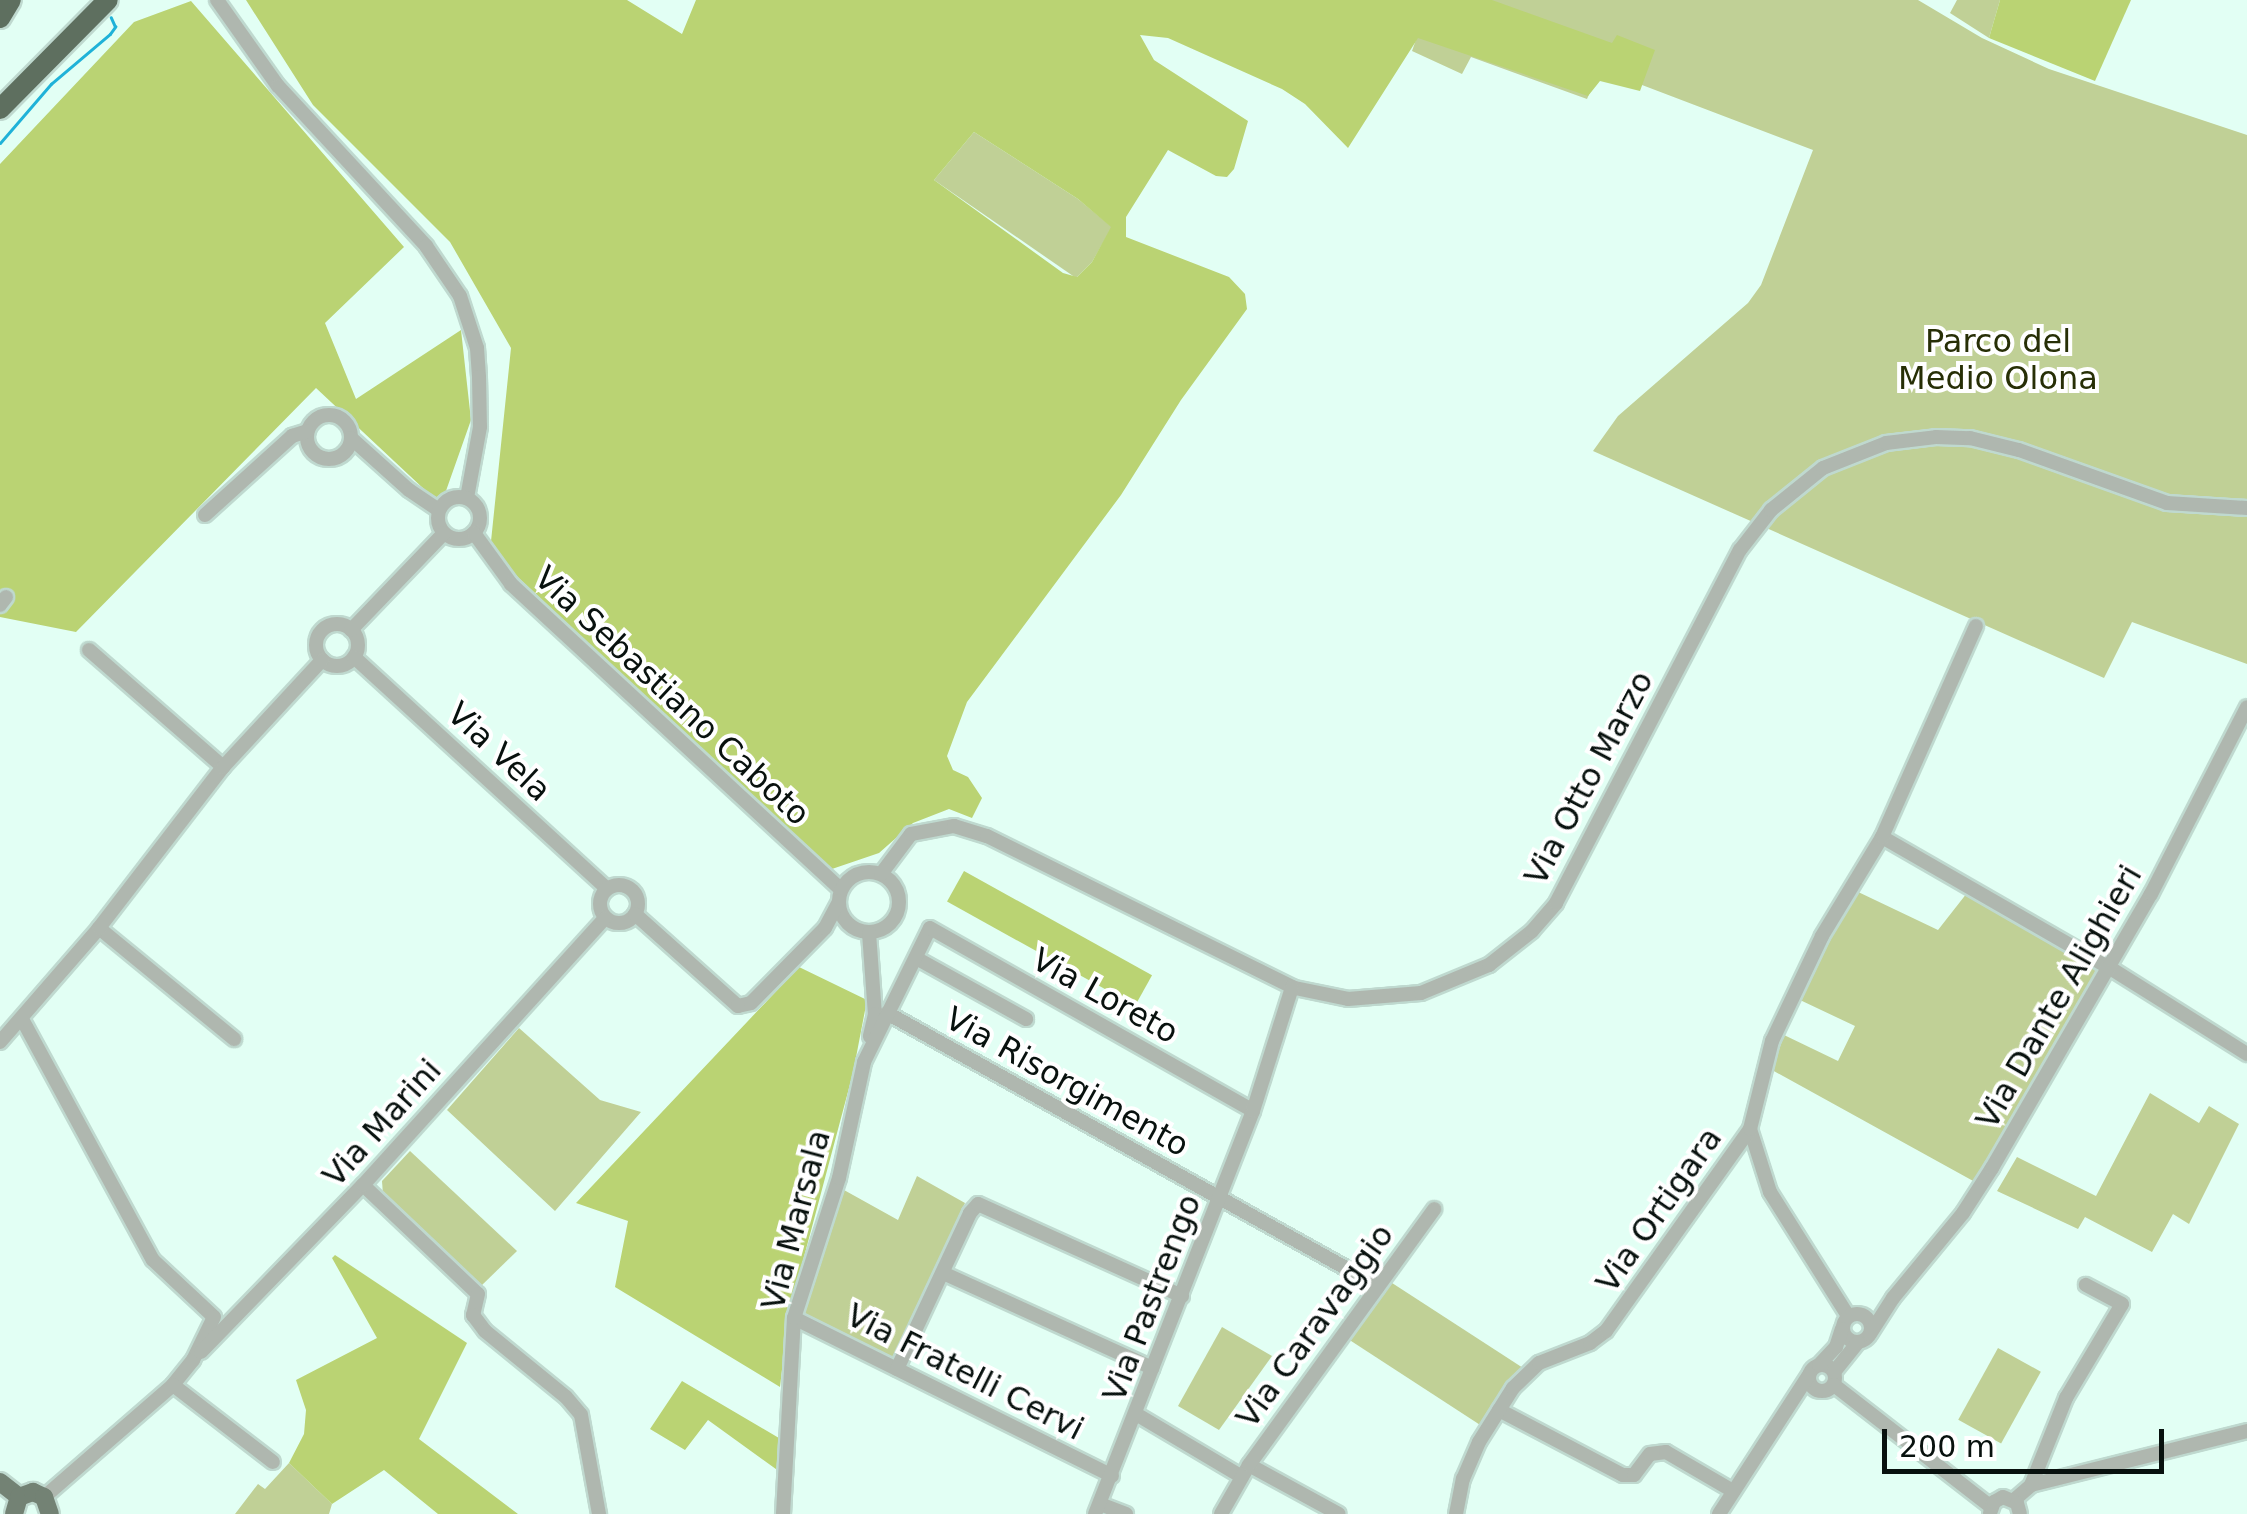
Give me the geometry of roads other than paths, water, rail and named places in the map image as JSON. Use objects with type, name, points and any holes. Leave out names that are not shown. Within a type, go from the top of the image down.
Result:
[{"type":"highway","points":[[0,18],[11,0]]},
{"type":"highway","points":[[0,109],[108,0]]},
{"type":"main road","points":[[0,1482],[17,1506],[33,1492],[47,1506]]},
{"type":"street","points":[[217,0],[278,86],[426,246],[460,296],[477,348],[480,427],[467,498],[454,497],[439,510],[438,522],[444,533],[462,540],[474,534]]},
{"type":"street","points":[[205,515],[292,436],[307,431],[316,419],[336,416],[348,424],[352,438],[409,490],[439,510]]},
{"type":"street","points":[[307,431],[308,446],[325,459],[346,452],[352,438]]},
{"type":"street","name":"Via Otto Marzo","points":[[881,874],[911,834],[938,827],[975,831],[1292,987],[1348,999],[1421,993],[1472,974],[1532,931],[1575,872],[1740,550],[1783,498],[1838,460],[1902,440],[1970,438],[2002,445],[2167,503],[2247,508]]},
{"type":"street","name":"Via Sebastiano Caboto","points":[[467,498],[480,514],[474,534],[512,584],[840,896]]},
{"type":"street","points":[[351,630],[444,533]]},
{"type":"street","points":[[338,624],[351,630],[357,640],[354,656],[339,666],[322,660],[316,647],[320,633],[338,624]]},
{"type":"street","name":"Via Ortigara","points":[[1456,1514],[1474,1452],[1499,1410],[1539,1364],[1590,1343],[1620,1316],[1750,1129],[1772,1041],[1822,936],[1882,838],[1976,626]]},
{"type":"street","points":[[88,650],[223,767]]},
{"type":"street","name":"Via Vela","points":[[354,656],[607,888],[620,885],[632,890],[638,902],[636,914],[738,1006],[752,1003],[825,928],[840,896]]},
{"type":"street","points":[[0,1042],[99,928],[223,767],[322,660]]},
{"type":"street","name":"Via Dante Alighieri","points":[[1829,1383],[1978,1191],[2110,968],[2246,711]]},
{"type":"street","points":[[1882,838],[2110,968],[2247,1054]]},
{"type":"street","points":[[881,874],[896,888],[899,908],[888,926],[869,933],[844,920],[840,896],[853,876],[881,874]]},
{"type":"street","points":[[607,888],[600,899],[605,918],[621,924],[636,914]]},
{"type":"street","name":"Via Marini","points":[[193,1360],[242,1315],[605,918]]},
{"type":"street","points":[[99,928],[234,1039]]},
{"type":"street","name":"Via Marsala","points":[[864,1062],[930,928]]},
{"type":"street","name":"Via Loreto","points":[[930,928],[1253,1111]]},
{"type":"street","name":"Via Marsala","points":[[782,1514],[794,1318],[839,1178],[875,1014],[869,933]]},
{"type":"street","points":[[916,958],[1026,1020]]},
{"type":"street","name":"Via Pastrengo","points":[[1126,1514],[1097,1509],[1253,1111],[1292,987]]},
{"type":"street","name":"Via Risorgimento","points":[[887,1014],[1378,1286]]},
{"type":"street","points":[[22,1019],[153,1260],[214,1318],[193,1360],[172,1384],[47,1506]]},
{"type":"street","points":[[1750,1129],[1770,1192],[1851,1320],[1849,1340],[1864,1338],[1871,1325],[1851,1320]]},
{"type":"street","points":[[363,1185],[478,1294],[473,1315],[485,1331],[566,1397],[581,1415],[600,1514]]},
{"type":"street","points":[[897,1369],[970,1213],[984,1204],[1182,1296]]},
{"type":"street","name":"Via Caravaggio","points":[[1220,1514],[1246,1471],[1434,1209]]},
{"type":"street","points":[[943,1273],[1152,1368]]},
{"type":"street","points":[[1814,1370],[1986,1512],[2003,1497],[2017,1507],[2031,1485],[2066,1398],[2122,1304],[2086,1285]]},
{"type":"street","name":"Via Dante Alighieri","points":[[1719,1514],[1814,1370],[1836,1348],[1851,1320],[1893,1298]]},
{"type":"street","name":"Via Fratelli Cervi","points":[[794,1318],[1112,1476]]},
{"type":"street","points":[[1814,1370],[1812,1387],[1829,1383]]},
{"type":"street","points":[[1794,1400],[1829,1383]]},
{"type":"street","points":[[172,1384],[273,1462]]},
{"type":"street","points":[[1499,1410],[1629,1477],[1650,1454],[1666,1452],[1733,1491]]},
{"type":"street","points":[[1136,1414],[1339,1514]]},
{"type":"street","points":[[2031,1485],[2247,1431]]},
{"type":"waterway","points":[[0,143],[51,84],[110,34],[115,27],[111,18]]},
{"type":"park label","name":"Parco del Medio Olona","points":[[1998,360]]}]
